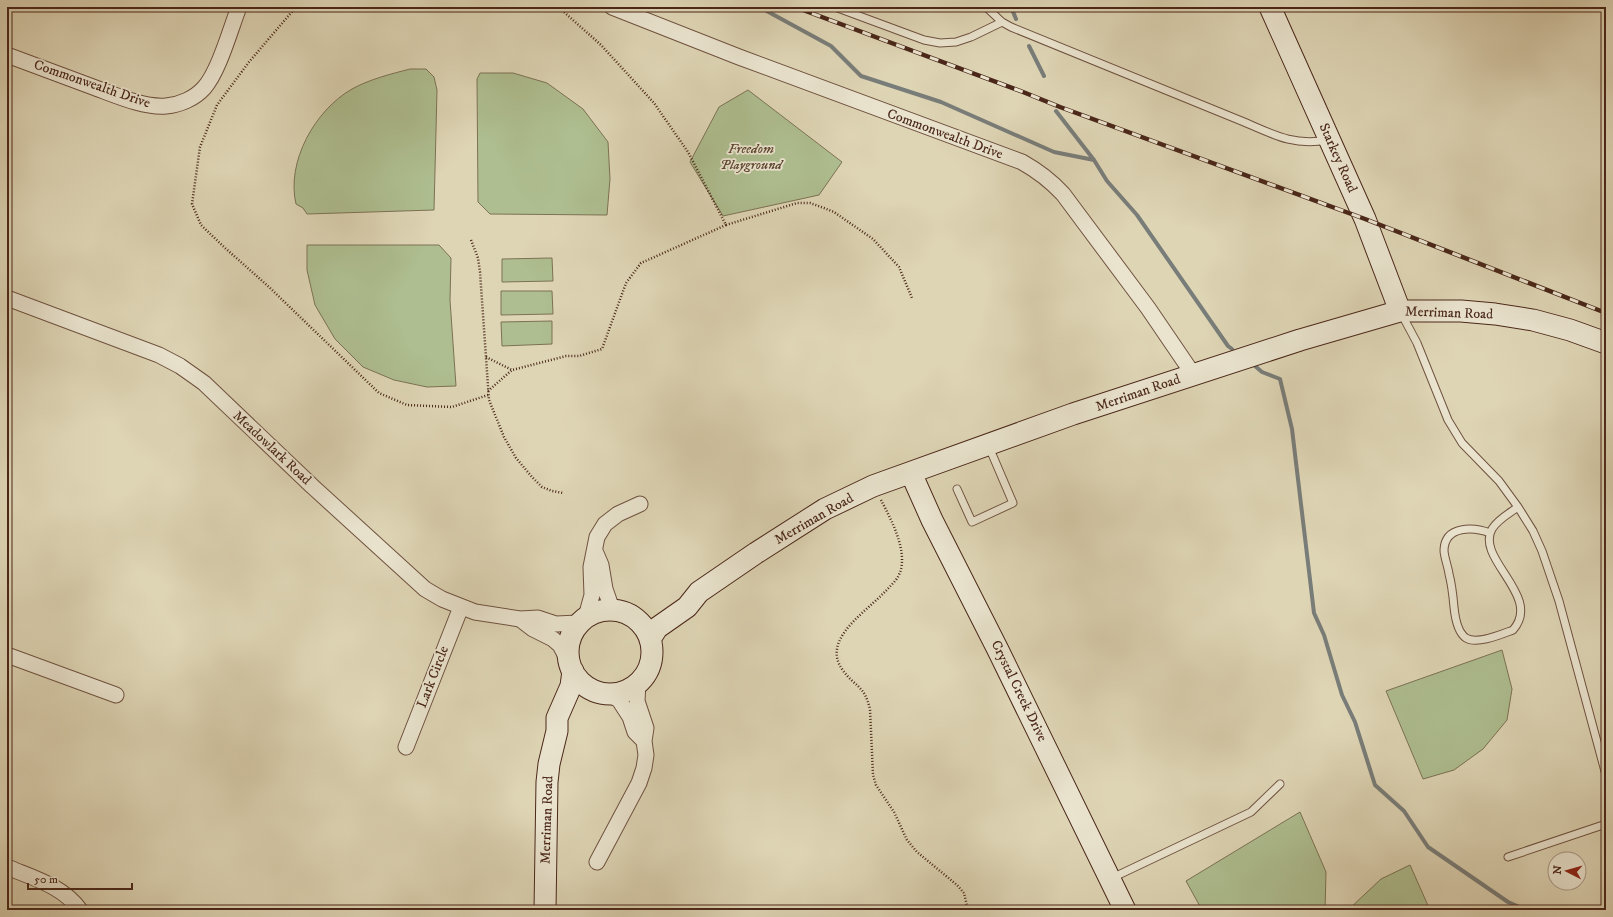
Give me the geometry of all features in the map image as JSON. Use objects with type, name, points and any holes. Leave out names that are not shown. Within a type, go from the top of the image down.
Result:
[{"type":"main road","name":"Starkey Road","points":[[1270,7],[1365,219],[1400,311]]},
{"type":"main road","name":"Merriman Road","points":[[650,639],[657,628],[687,607],[699,592],[756,553],[825,509],[873,486],[1073,414],[1300,340],[1400,311],[1461,311],[1495,314],[1533,320],[1606,342]]},
{"type":"main road","name":"Crystal Creek Drive","points":[[911,473],[932,520],[998,650],[1125,910]]},
{"type":"main road","name":"Merriman Road","points":[[635,618],[653,613],[680,597],[699,592]]},
{"type":"main road","points":[[612,609],[624,612],[635,618],[644,628],[650,639],[652,651],[650,663],[645,674],[638,683],[629,689],[619,692],[605,693],[584,685],[571,667],[568,651],[569,641],[573,631],[582,620],[594,612],[612,609]]},
{"type":"main road","name":"Merriman Road","points":[[545,910],[547,782],[550,759],[557,731],[558,718],[571,686],[571,667]]},
{"type":"main road","name":"Merriman Road","points":[[557,731],[566,722],[579,703],[590,696],[605,693]]},
{"type":"street","name":"Commonwealth Drive","points":[[7,55],[121,97],[154,106],[167,106],[181,103],[204,89],[213,76],[239,7]]},
{"type":"street","name":"Commonwealth Drive","points":[[612,7],[739,58],[1022,162],[1032,168],[1049,179],[1063,194],[1148,308],[1193,374]]},
{"type":"street","name":"Meadowlark Road","points":[[7,298],[159,355],[180,366],[204,383],[312,486],[425,589],[442,599],[475,612],[520,619],[538,618],[563,625],[582,620]]},
{"type":"street","points":[[582,620],[592,594],[591,567],[597,537],[605,524],[618,514],[640,504]]},
{"type":"street","points":[[594,551],[601,565],[605,589],[612,609]]},
{"type":"street","name":"Lark Circle","points":[[406,747],[461,607]]},
{"type":"street","name":"Meadowlark Road","points":[[520,619],[533,629],[553,639],[560,645],[571,667]]},
{"type":"street","points":[[7,655],[116,695]]},
{"type":"street","points":[[597,862],[639,783],[644,768],[646,755],[644,741],[646,728],[637,701],[638,683]]},
{"type":"street","points":[[605,693],[620,700],[630,717],[635,732],[644,741]]},
{"type":"street","points":[[7,867],[52,886],[66,895],[80,910]]},
{"type":"lane","points":[[835,7],[924,40],[940,43],[956,42],[971,37],[1002,22]]},
{"type":"lane","points":[[986,7],[1002,22],[1011,27],[1279,138],[1301,142],[1330,140]]},
{"type":"lane","points":[[1400,311],[1417,343],[1452,426],[1462,443],[1499,481],[1518,507],[1542,551],[1559,601],[1606,775]]},
{"type":"lane","points":[[957,490],[972,522],[1013,503],[988,445]]},
{"type":"lane","points":[[1490,533],[1483,530],[1468,528],[1457,530],[1450,535],[1446,542],[1444,551],[1452,588],[1455,617],[1461,634],[1466,639],[1474,641],[1513,630],[1520,618],[1518,599],[1511,582],[1490,548],[1489,541],[1490,533],[1496,524],[1518,507]]},
{"type":"lane","points":[[1110,879],[1250,812],[1280,784]]},
{"type":"lane","points":[[1508,857],[1606,824]]},
{"type":"path","points":[[296,7],[249,62],[217,105],[200,147],[192,204],[201,225],[379,393],[407,405],[452,407],[488,395]]},
{"type":"path","points":[[555,7],[564,12],[601,45],[654,103],[688,152],[726,225]]},
{"type":"path","points":[[488,391],[512,370],[566,356],[579,356],[602,349],[626,283],[640,264],[726,225],[797,203],[810,203],[834,212],[873,239],[899,267],[912,298]]},
{"type":"path","points":[[471,240],[478,258],[480,272],[488,395],[504,437],[516,458],[532,477],[542,486],[552,491],[563,493]]},
{"type":"path","points":[[486,357],[512,370]]},
{"type":"path","points":[[873,486],[890,517],[897,535],[902,560],[902,570],[900,576],[850,624],[839,642],[837,656],[843,670],[859,686],[868,699],[870,709],[873,775],[876,785],[894,812],[907,840],[917,852],[957,884],[964,893],[968,910]]},
{"type":"green space","points":[[410,69],[426,69],[434,77],[437,90],[434,210],[307,214],[303,208],[296,204],[294,188],[295,171],[306,139],[315,124],[326,110],[352,89],[373,80]]},
{"type":"green space","points":[[480,73],[513,73],[547,83],[583,109],[608,142],[610,179],[607,215],[490,214],[478,202],[477,79]]},
{"type":"green space","name":"Freedom Playground","points":[[748,90],[842,162],[819,195],[723,216],[690,162],[719,107]]},
{"type":"green space","points":[[307,245],[439,245],[451,258],[450,300],[456,386],[427,387],[394,380],[363,367],[335,339],[315,305],[307,270]]},
{"type":"green space","points":[[552,258],[553,281],[502,282],[502,259]]},
{"type":"green space","points":[[501,291],[552,291],[553,314],[501,315]]},
{"type":"green space","points":[[552,321],[552,344],[502,346],[501,322]]},
{"type":"green space","points":[[1502,650],[1512,689],[1507,720],[1483,749],[1454,770],[1423,779],[1386,691]]},
{"type":"green space","points":[[1300,812],[1326,872],[1325,910],[1202,910],[1186,881]]},
{"type":"green space","points":[[1410,865],[1430,910],[1348,910],[1381,879]]},
{"type":"waterway","points":[[755,7],[763,9],[831,46],[861,76],[941,102],[1054,152],[1094,160]]},
{"type":"waterway","points":[[1011,7],[1016,19]]},
{"type":"waterway","points":[[1029,46],[1044,76]]},
{"type":"waterway","points":[[1056,111],[1094,160],[1107,181],[1137,215],[1228,346],[1232,349]]},
{"type":"waterway","points":[[1255,366],[1262,372],[1280,379],[1292,429],[1314,613],[1324,635],[1342,695],[1355,722],[1375,785],[1404,811],[1428,847],[1508,902],[1526,910]]},
{"type":"railway","points":[[795,7],[1060,107],[1365,219],[1606,313]]}]
